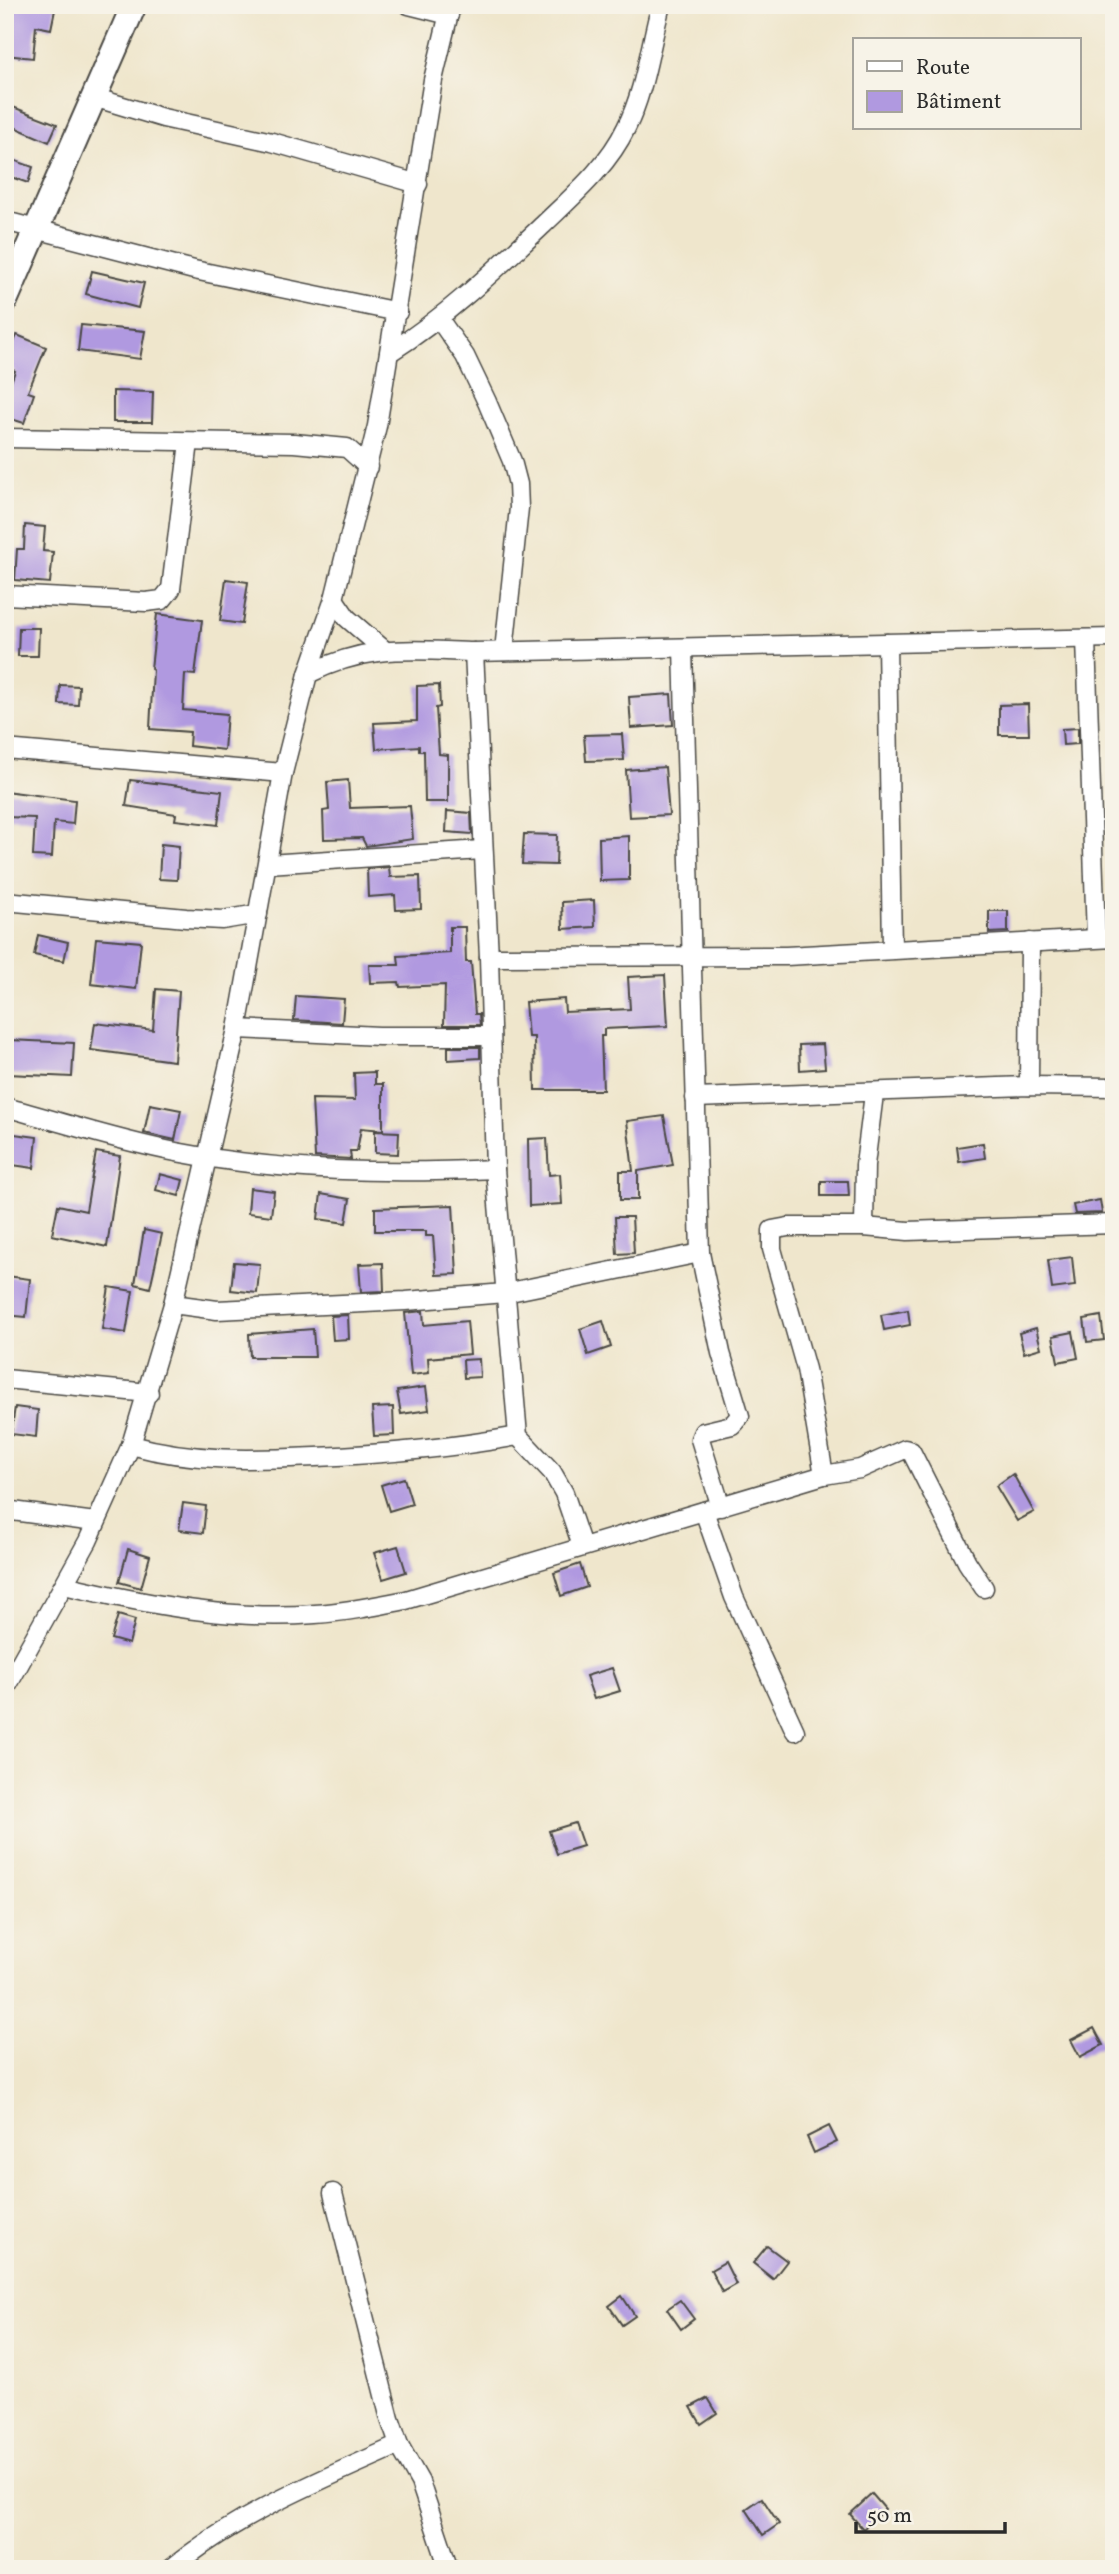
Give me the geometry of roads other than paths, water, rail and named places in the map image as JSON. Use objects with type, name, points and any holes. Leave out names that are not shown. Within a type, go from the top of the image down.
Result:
[{"type":"street","points":[[5,301],[134,5]]},
{"type":"street","points":[[5,1690],[64,1585],[131,1445],[149,1393],[173,1304],[236,1029],[283,773],[308,674],[334,599],[368,467],[392,351],[433,80],[450,10],[409,5]]},
{"type":"street","points":[[392,351],[439,319],[530,237],[606,160],[626,128],[638,96],[661,5]]},
{"type":"street","points":[[93,97],[163,118],[239,133],[418,184]]},
{"type":"street","points":[[5,221],[194,270],[398,312]]},
{"type":"street","points":[[439,319],[476,377],[518,484],[519,508],[504,652]]},
{"type":"street","points":[[347,448],[377,426]]},
{"type":"street","points":[[5,438],[266,442],[347,448],[368,467]]},
{"type":"street","points":[[5,595],[146,603],[162,600],[171,589],[189,442]]},
{"type":"street","points":[[334,599],[347,618],[383,649]]},
{"type":"street","points":[[308,674],[351,656],[383,649],[504,652],[1114,638]]},
{"type":"street","points":[[489,957],[786,956],[1105,938],[1086,639]]},
{"type":"street","points":[[887,643],[892,949]]},
{"type":"street","points":[[683,648],[699,1253],[721,1353],[740,1416],[732,1425],[706,1430],[700,1438],[712,1509],[734,1597],[795,1731]]},
{"type":"street","points":[[474,652],[489,957],[495,1168],[518,1436],[552,1472],[564,1493],[582,1546]]},
{"type":"street","points":[[5,749],[283,773]]},
{"type":"street","points":[[268,864],[482,850]]},
{"type":"street","points":[[5,901],[186,919],[222,920],[258,914]]},
{"type":"street","points":[[1029,1086],[1030,942]]},
{"type":"street","points":[[236,1029],[379,1036],[491,1036]]},
{"type":"street","points":[[695,1098],[874,1094],[1029,1086],[1114,1087]]},
{"type":"street","points":[[864,1227],[865,1165],[874,1094]]},
{"type":"street","points":[[5,1107],[137,1144],[285,1167],[363,1171],[495,1168]]},
{"type":"street","points":[[824,1475],[806,1369],[770,1238],[772,1230],[864,1227],[908,1231],[1114,1224]]},
{"type":"street","points":[[173,1304],[231,1309],[505,1293],[699,1253]]},
{"type":"street","points":[[5,1379],[149,1393]]},
{"type":"street","points":[[131,1445],[164,1454],[240,1461],[408,1453],[518,1436]]},
{"type":"street","points":[[64,1585],[157,1604],[268,1614],[314,1614],[406,1600],[824,1475],[860,1469],[902,1450],[911,1451],[967,1562],[984,1588]]},
{"type":"street","points":[[5,1510],[95,1522]]},
{"type":"street","points":[[333,2193],[380,2385],[399,2445],[420,2482],[449,2569]]},
{"type":"street","points":[[171,2569],[242,2521],[314,2483],[399,2445]]}]
